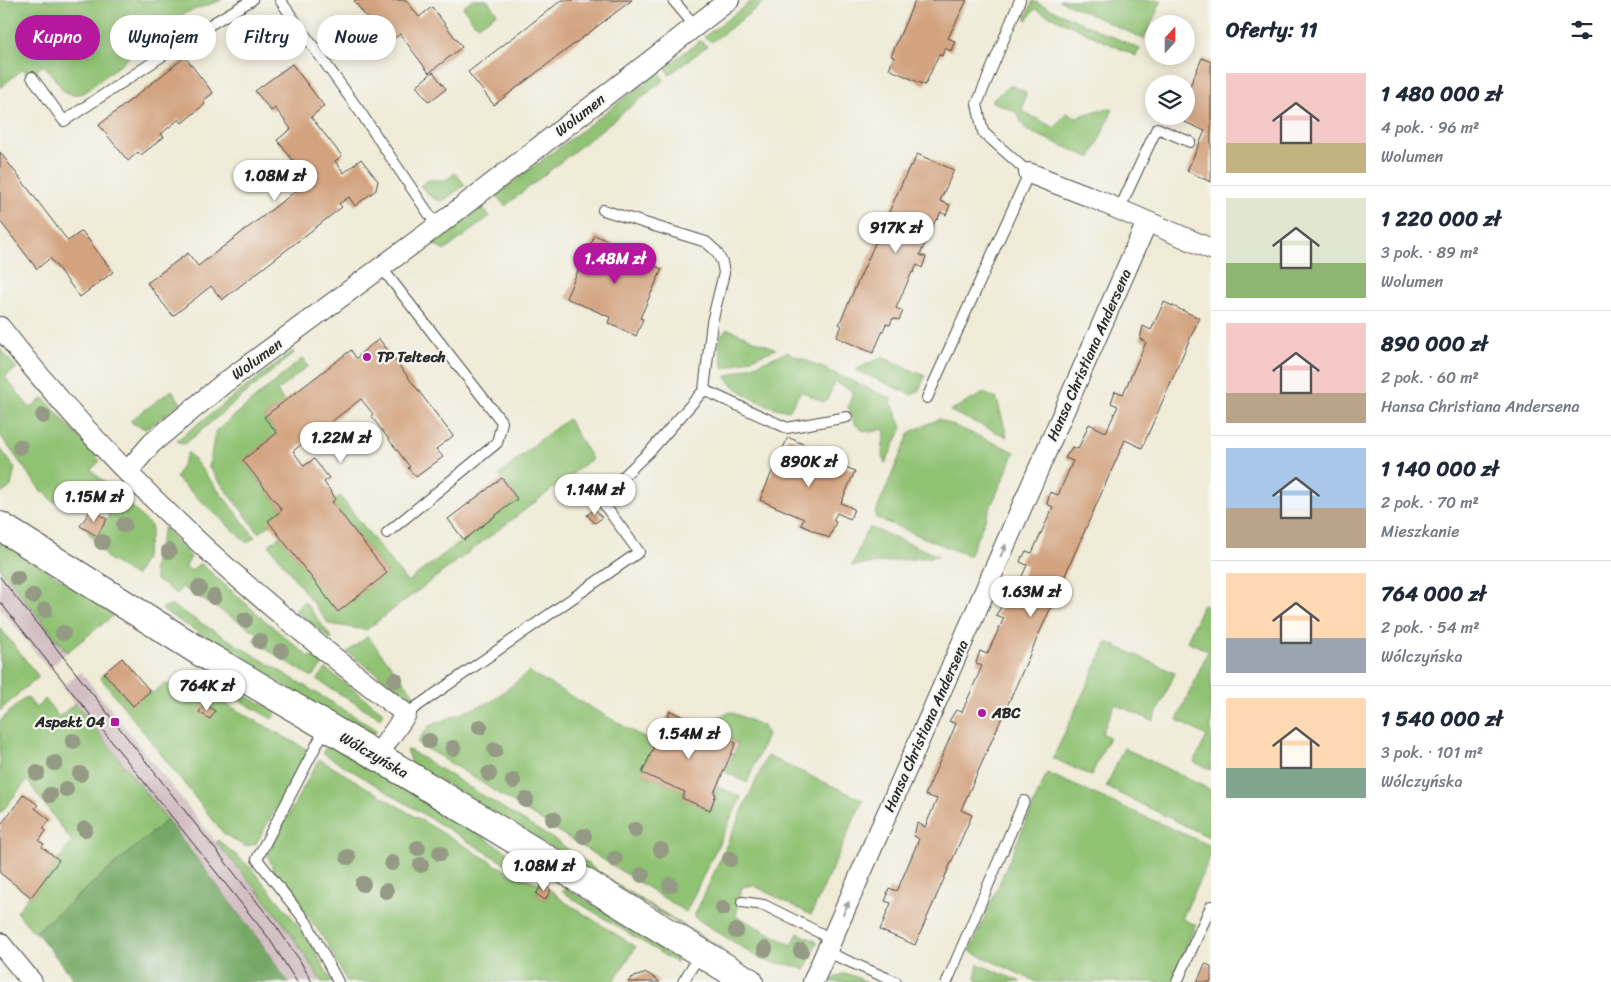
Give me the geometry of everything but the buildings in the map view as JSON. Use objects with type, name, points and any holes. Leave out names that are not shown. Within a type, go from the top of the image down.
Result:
[{"type":"main road","name":"Wólczyńska","points":[[0,526],[194,648],[377,756],[749,982]]},
{"type":"street","name":"Wolumen","points":[[127,472],[152,443],[223,384],[437,226],[729,0]]},
{"type":"street","points":[[1029,173],[1211,249]]},
{"type":"street","name":"Hansa Christiana Andersena","points":[[813,982],[1147,222]]},
{"type":"street","points":[[0,327],[96,440],[219,560],[272,607],[406,714],[377,756]]},
{"type":"street","points":[[0,943],[32,982]]},
{"type":"lane","points":[[32,77],[64,121],[252,0]]},
{"type":"lane","points":[[280,0],[363,116],[437,226]]},
{"type":"lane","points":[[673,0],[695,26]]},
{"type":"lane","points":[[927,398],[1029,173],[983,132],[977,104],[1020,0]]},
{"type":"lane","points":[[1119,210],[1157,128],[1190,142]]},
{"type":"lane","points":[[406,714],[639,552],[600,499],[652,449],[704,390],[712,322],[724,273],[722,262],[716,251],[706,242],[603,210]]},
{"type":"lane","points":[[381,267],[502,422],[497,443],[387,533]]},
{"type":"lane","points":[[704,390],[788,428],[847,417]]},
{"type":"lane","points":[[326,727],[257,859],[307,923],[338,982]]},
{"type":"lane","points":[[946,982],[1024,801]]},
{"type":"lane","points":[[742,902],[764,905],[830,946],[896,982]]},
{"type":"lane","points":[[1177,982],[1211,906]]},
{"type":"lane","points":[[682,982],[701,953]]},
{"type":"shaded area","points":[[0,568],[67,652],[49,669],[0,608]]},
{"type":"shaded area","points":[[81,672],[216,842],[264,898],[287,928],[322,982],[288,982],[283,972],[234,907],[62,687]]},
{"type":"green space","points":[[0,0],[222,0],[182,15],[110,15],[110,60],[126,60],[84,93],[73,95],[64,91],[44,65],[29,76],[23,69],[1,87]]},
{"type":"green space","points":[[472,0],[487,0],[497,13],[480,25],[474,23],[463,7]]},
{"type":"green space","points":[[753,0],[767,0],[712,42],[704,37]]},
{"type":"green space","points":[[1059,0],[1162,0],[1155,15],[1145,15],[1144,39]]},
{"type":"green space","points":[[1033,1],[1140,49],[1136,56],[1035,9],[1027,20],[1026,17]]},
{"type":"green space","points":[[700,41],[707,46],[669,75],[665,67]]},
{"type":"green space","points":[[659,72],[664,80],[505,206],[496,195]]},
{"type":"green space","points":[[1012,86],[1026,92],[1022,111],[1055,128],[1066,113],[1077,117],[1098,110],[1113,109],[1091,158],[1026,130],[1016,112],[991,101],[1008,87]]},
{"type":"green space","points":[[455,173],[465,185],[443,201],[434,199],[420,186],[429,180],[446,180]]},
{"type":"green space","points":[[482,207],[490,216],[444,251],[434,244]]},
{"type":"green space","points":[[728,329],[776,349],[724,369],[720,342],[721,337]]},
{"type":"green space","points":[[0,349],[17,368],[5,377],[30,408],[44,398],[100,461],[91,470],[110,487],[53,502],[46,492],[41,491],[0,435]]},
{"type":"green space","points":[[293,351],[294,353],[185,444],[179,443],[177,440]]},
{"type":"green space","points":[[787,352],[890,398],[902,428],[885,464],[882,452],[885,431],[884,429],[871,432],[862,430],[855,424],[848,407],[853,391],[835,382],[827,400],[823,402],[801,391],[789,411],[771,407],[746,395],[725,377]]},
{"type":"green space","points":[[882,357],[925,376],[918,392],[912,395],[855,370]]},
{"type":"green space","points":[[303,358],[308,366],[277,391],[284,402],[264,417],[277,433],[243,460],[282,510],[271,524],[259,533],[209,468],[215,432]]},
{"type":"green space","points":[[172,390],[181,403],[146,429],[132,423],[131,420]]},
{"type":"green space","points":[[984,393],[997,399],[1007,437],[950,411]]},
{"type":"green space","points":[[568,419],[592,459],[366,630],[329,624],[269,545],[280,536],[338,611],[387,573],[332,502],[340,496],[407,582],[517,499],[499,475]]},
{"type":"green space","points":[[939,419],[1015,452],[969,556],[876,518],[875,514],[910,432]]},
{"type":"green space","points":[[0,448],[15,468],[11,486],[3,493],[0,491]]},
{"type":"green space","points":[[188,452],[255,537],[247,543],[176,478]]},
{"type":"green space","points":[[119,494],[152,529],[144,561],[135,576],[107,558],[88,532],[107,519],[109,515],[90,502]]},
{"type":"green space","points":[[164,527],[191,557],[186,566],[191,571],[200,563],[309,657],[312,656],[323,665],[312,677],[253,641],[258,633],[182,587],[177,594],[156,580],[153,570]]},
{"type":"green space","points":[[870,528],[939,556],[852,566],[866,531]]},
{"type":"green space","points":[[0,541],[104,606],[114,615],[67,652],[0,568]]},
{"type":"green space","points":[[304,601],[332,638],[331,639],[295,611]]},
{"type":"green space","points":[[1203,604],[1211,608],[1211,770],[1194,762],[1207,736],[1177,720],[1208,651],[1187,641]]},
{"type":"green space","points":[[168,606],[173,606],[374,728],[377,732],[362,733],[162,610]]},
{"type":"green space","points":[[0,628],[39,677],[0,711]]},
{"type":"green space","points":[[367,637],[417,698],[406,695],[347,652]]},
{"type":"green space","points":[[1107,642],[1175,673],[1153,721],[1115,704],[1102,733],[1109,737],[1091,776],[1053,758]]},
{"type":"green space","points":[[326,669],[383,712],[380,718],[317,680]]},
{"type":"green space","points":[[529,672],[655,744],[642,773],[685,792],[682,798],[710,810],[717,786],[741,797],[686,912],[417,742],[429,726],[492,701]]},
{"type":"green space","points":[[104,673],[131,704],[150,691],[153,693],[165,683],[193,699],[199,689],[308,750],[256,844],[244,846],[224,834],[100,677]]},
{"type":"green space","points":[[228,688],[277,711],[272,719],[225,692]]},
{"type":"green space","points":[[27,697],[36,708],[45,699],[59,717],[75,703],[167,820],[34,933],[17,912],[29,895],[31,897],[72,842],[27,780],[0,814],[0,721]]},
{"type":"green space","points":[[731,712],[763,726],[767,735],[747,783],[725,772],[738,744],[707,730],[712,719]]},
{"type":"green space","points":[[328,742],[540,872],[538,875],[507,865],[323,753]]},
{"type":"green space","points":[[1124,748],[1211,790],[1211,838],[1106,787]]},
{"type":"green space","points":[[406,750],[411,751],[558,842],[614,883],[723,949],[411,763]]},
{"type":"green space","points":[[767,756],[863,800],[811,915],[753,885],[742,887],[736,916],[792,945],[798,933],[817,942],[805,970],[762,960],[694,917]]},
{"type":"green space","points":[[319,759],[513,875],[542,884],[536,894],[545,900],[551,890],[562,900],[636,947],[613,982],[347,982],[327,943],[275,873],[267,854]]},
{"type":"green space","points":[[1047,773],[1211,846],[1211,855],[1182,919],[1196,925],[1171,982],[1037,982],[970,951]]},
{"type":"green space","points":[[167,820],[264,947],[288,982],[76,982],[36,932]]},
{"type":"green space","points":[[218,840],[251,868],[291,916],[314,949],[332,982],[322,982],[287,928],[216,842]]},
{"type":"green space","points":[[565,888],[676,955],[677,963],[576,901],[562,891]]},
{"type":"green space","points":[[978,964],[1021,982],[977,982]]},
{"type":"green space","points":[[843,974],[851,975],[867,982],[829,982]]},
{"type":"tram line","points":[[0,577],[276,926],[299,959],[312,982]]},
{"type":"tram line","points":[[0,602],[268,937],[297,982]]},
{"type":"place","name":"TP Teltech","points":[[367,357]]},
{"type":"place","name":"ABC","points":[[982,713]]},
{"type":"place","name":"Aspekt 04","points":[[115,722]]}]
